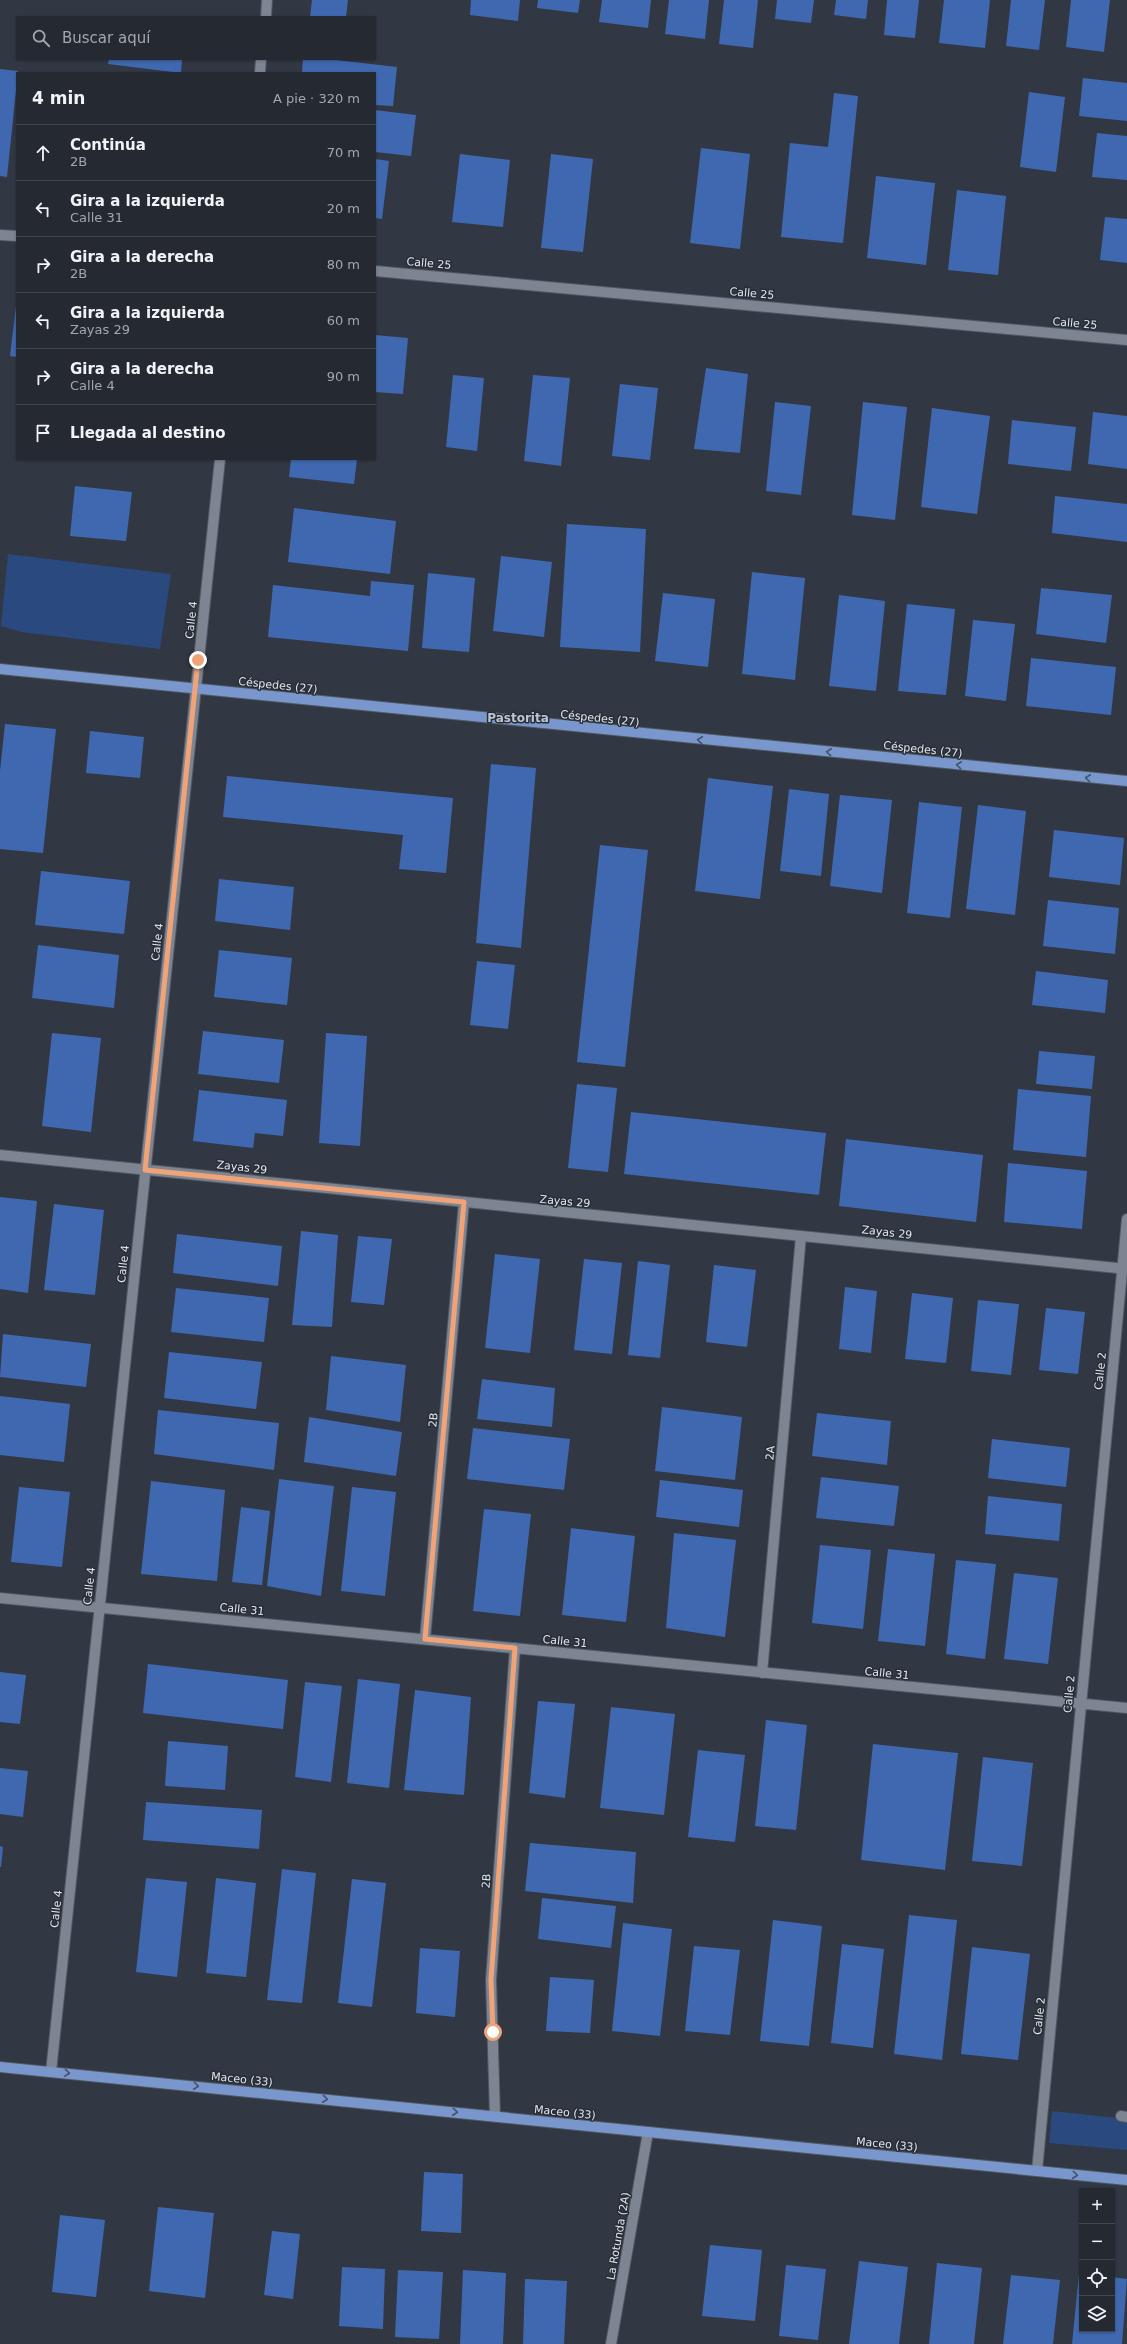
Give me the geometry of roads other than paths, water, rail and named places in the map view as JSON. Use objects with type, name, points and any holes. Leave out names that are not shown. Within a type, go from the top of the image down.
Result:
[{"type":"main road","name":"Céspedes (27)","points":[[0,669],[1127,781]]},
{"type":"main road","name":"Maceo (33)","points":[[0,2067],[1127,2180]]},
{"type":"street","points":[[266,16],[268,0]]},
{"type":"street","points":[[260,72],[261,60]]},
{"type":"street","points":[[0,235],[16,236]]},
{"type":"street","name":"Calle 25","points":[[376,270],[1127,340]]},
{"type":"street","name":"Calle 4","points":[[51,2072],[220,460]]},
{"type":"street","name":"Zayas 29","points":[[0,1155],[1125,1269]]},
{"type":"street","name":"2B","points":[[425,1639],[464,1202]]},
{"type":"street","name":"Calle 2","points":[[1037,2171],[1080,1704],[1125,1269],[1127,1219]]},
{"type":"street","name":"2A","points":[[762,1673],[802,1236]]},
{"type":"street","name":"Calle 31","points":[[0,1598],[1127,1708]]},
{"type":"street","name":"2B","points":[[495,2116],[491,1980],[515,1648]]},
{"type":"street","name":"La Rotunda (2A)","points":[[611,2344],[648,2132]]},
{"type":"district","name":"Pastorita","points":[[518,718]]}]
